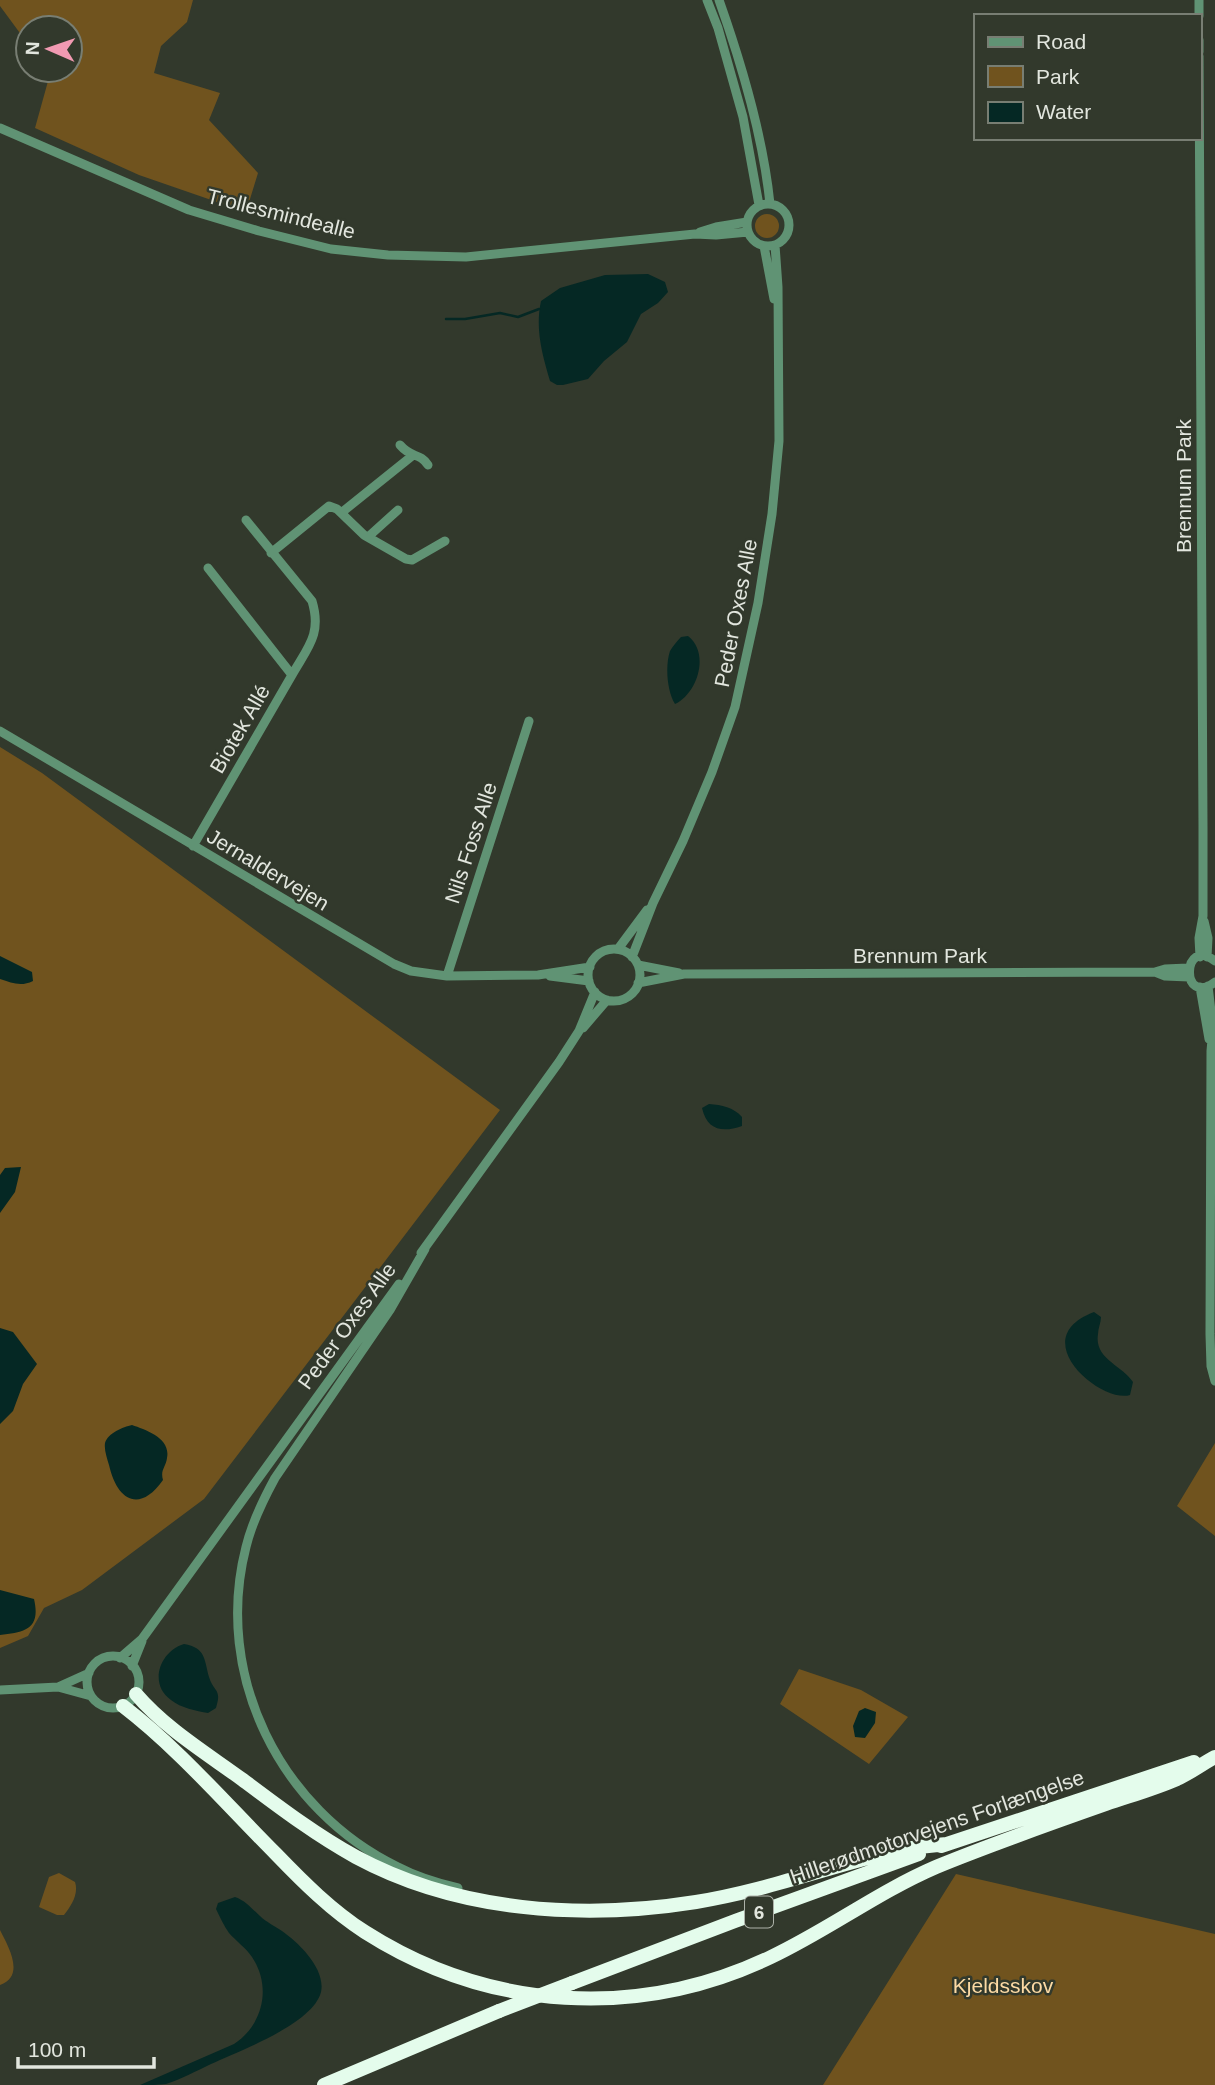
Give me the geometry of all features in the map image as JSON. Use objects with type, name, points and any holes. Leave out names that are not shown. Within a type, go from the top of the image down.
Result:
[{"type":"highway","points":[[136,1694],[151,1711],[313,1831],[356,1857],[397,1876],[487,1902],[523,1907],[600,1911],[647,1908],[746,1893],[897,1850],[947,1844]]},
{"type":"highway","points":[[123,1706],[153,1730],[331,1907],[362,1930],[388,1946],[455,1976],[538,1996],[574,1998],[611,1999],[655,1995],[736,1973],[774,1956],[902,1883],[976,1850],[1177,1779],[1215,1756]]},
{"type":"highway","name":"Hillerødmotorvejens Forlængelse","points":[[324,2085],[499,2011],[735,1920],[947,1844],[1215,1756]]},
{"type":"street","points":[[707,0],[718,28],[743,117],[760,205]]},
{"type":"street","points":[[719,0],[754,116],[770,204]]},
{"type":"street","name":"Trollesmindealle","points":[[0,128],[189,210],[258,231],[331,248],[388,255],[466,257],[695,234],[716,235],[747,227]]},
{"type":"street","name":"Brennum Park","points":[[1199,140],[1203,916],[1199,938],[1207,958]]},
{"type":"street","points":[[770,204],[782,209],[789,219],[788,232],[780,243],[764,246],[757,243],[747,227],[749,215],[760,205],[770,204]]},
{"type":"street","name":"Peder Oxes Alle","points":[[635,961],[653,903],[712,772],[735,707],[751,639],[772,514],[779,441],[778,287],[775,245]]},
{"type":"street","name":"Peder Oxes Alle","points":[[764,246],[778,313]]},
{"type":"street","points":[[400,445],[407,454],[423,458],[428,465]]},
{"type":"street","points":[[341,513],[412,456]]},
{"type":"street","points":[[271,553],[327,507],[332,507],[368,537],[406,559],[412,560],[445,541]]},
{"type":"street","points":[[368,537],[398,510]]},
{"type":"street","points":[[246,520],[312,601],[316,614],[314,635],[292,675]]},
{"type":"street","name":"Biotek Allé","points":[[193,846],[292,675],[208,568]]},
{"type":"street","name":"Nils Foss Alle","points":[[447,976],[529,721]]},
{"type":"street","name":"Jernaldervejen","points":[[0,731],[394,964],[429,975],[538,975],[589,981]]},
{"type":"street","name":"Peder Oxes Alle","points":[[618,949],[653,903]]},
{"type":"street","points":[[618,949],[635,961],[640,977],[635,990],[626,998],[607,1000],[595,992],[589,981],[590,967],[601,953],[618,949]]},
{"type":"street","points":[[1207,958],[1194,960],[1189,972],[1191,981],[1208,985],[1213,1028],[1210,1334],[1211,1366],[1215,1381]]},
{"type":"street","name":"Brennum Park","points":[[635,961],[684,974]]},
{"type":"street","name":"Jernaldervejen","points":[[538,975],[590,967]]},
{"type":"street","name":"Brennum Park","points":[[638,983],[684,974],[1155,972],[1164,969],[1189,972]]},
{"type":"street","name":"Peder Oxes Alle","points":[[579,1031],[595,992]]},
{"type":"street","name":"Peder Oxes Alle","points":[[120,1658],[142,1639],[425,1249],[579,1031],[607,1000]]},
{"type":"street","points":[[425,1249],[390,1310],[275,1478],[253,1523],[241,1572],[238,1621],[242,1661],[256,1713],[265,1737],[280,1762],[312,1804],[367,1850],[398,1867],[431,1881],[500,1898],[569,1905],[647,1908]]},
{"type":"street","name":"Peder Oxes Alle","points":[[132,1666],[142,1639]]},
{"type":"street","points":[[107,1657],[120,1658],[132,1666],[138,1679],[136,1694],[130,1701],[114,1708],[97,1703],[91,1696],[87,1681],[92,1667],[107,1657]]},
{"type":"street","points":[[58,1687],[89,1673]]},
{"type":"street","points":[[0,1690],[58,1687],[91,1696]]},
{"type":"green space","points":[[0,0],[193,0],[187,22],[161,46],[154,73],[220,93],[209,120],[258,173],[246,212],[139,175],[35,128],[47,84],[84,84],[84,14],[14,14],[14,25],[0,6]]},
{"type":"green space","points":[[767,214],[776,217],[779,226],[776,235],[767,238],[758,235],[755,226],[758,217]]},
{"type":"green space","points":[[0,747],[42,773],[500,1110],[204,1499],[82,1590],[44,1608],[28,1636],[0,1648]]},
{"type":"green space","points":[[1215,1443],[1215,1536],[1177,1506]]},
{"type":"green space","points":[[799,1669],[861,1690],[908,1717],[869,1764],[780,1704]]},
{"type":"green space","points":[[59,1873],[75,1882],[76,1886],[74,1900],[64,1915],[57,1915],[39,1907],[49,1877]]},
{"type":"green space","name":"Kjeldsskov","points":[[956,1874],[1215,1934],[1215,2085],[823,2085]]},
{"type":"green space","points":[[0,1930],[14,1968],[8,1981],[0,1985]]},
{"type":"water","points":[[648,274],[665,282],[668,292],[658,303],[641,314],[627,342],[588,379],[563,385],[550,381],[539,331],[541,301],[560,288],[605,275]]},
{"type":"water","points":[[688,636],[695,643],[700,662],[690,691],[675,704],[669,685],[668,657],[681,637]]},
{"type":"water","points":[[0,956],[32,972],[33,981],[20,984],[0,979]]},
{"type":"water","points":[[709,1104],[735,1111],[742,1117],[742,1126],[716,1128],[704,1115],[702,1108]]},
{"type":"water","points":[[21,1167],[15,1192],[0,1213],[0,1175],[5,1168]]},
{"type":"water","points":[[1094,1312],[1101,1317],[1098,1334],[1100,1350],[1133,1382],[1130,1395],[1118,1395],[1103,1390],[1088,1380],[1075,1367],[1067,1352],[1066,1338],[1074,1324]]},
{"type":"water","points":[[0,1328],[13,1332],[37,1364],[23,1384],[13,1411],[0,1424]]},
{"type":"water","points":[[132,1425],[156,1436],[167,1451],[163,1480],[146,1497],[137,1499],[123,1494],[117,1487],[105,1448],[105,1443],[112,1433]]},
{"type":"water","points":[[0,1590],[34,1599],[35,1617],[29,1627],[0,1635]]},
{"type":"water","points":[[184,1644],[196,1648],[203,1655],[209,1677],[218,1694],[216,1708],[208,1713],[175,1703],[160,1685],[163,1661],[169,1653]]},
{"type":"water","points":[[865,1708],[876,1712],[875,1723],[865,1738],[855,1737],[853,1726],[859,1711]]},
{"type":"water","points":[[235,1897],[289,1936],[310,1957],[321,1983],[321,1992],[315,2004],[290,2025],[256,2044],[172,2082],[140,2085],[234,2044],[252,2027],[258,2016],[263,1993],[258,1969],[250,1954],[229,1933],[216,1909],[218,1903]]},
{"type":"waterway","points":[[446,319],[500,313],[518,317],[539,309]]}]
